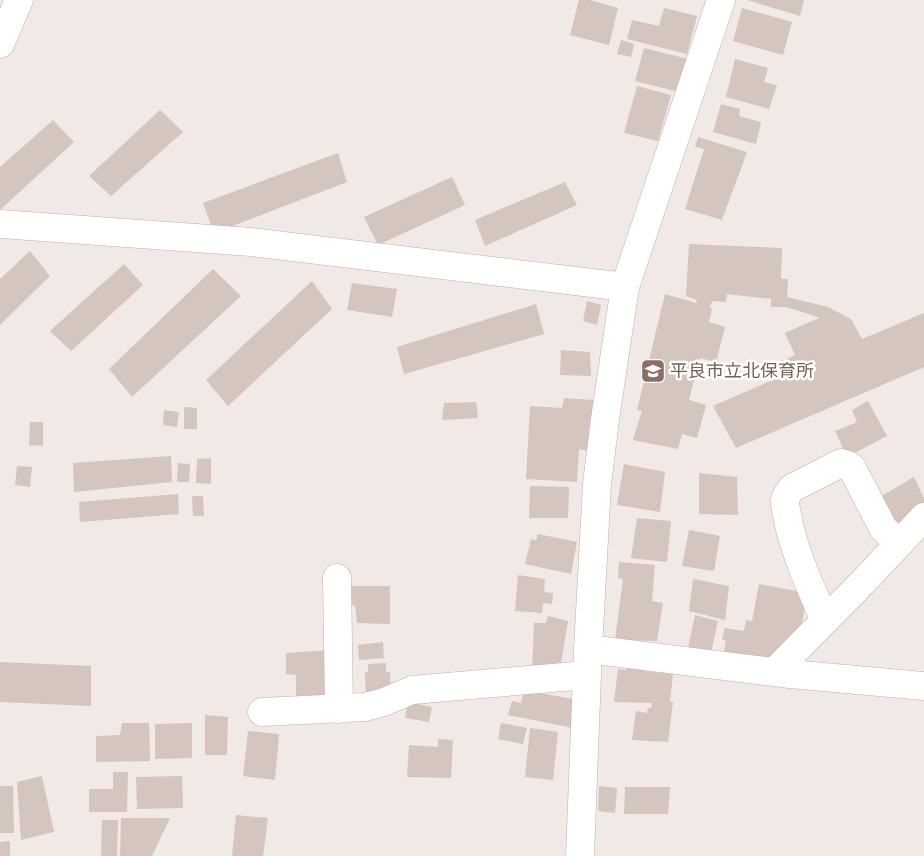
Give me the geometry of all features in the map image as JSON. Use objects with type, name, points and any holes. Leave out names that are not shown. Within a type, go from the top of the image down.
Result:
[{"type":"street","points":[[0,44],[19,0]]},
{"type":"street","points":[[580,856],[597,484],[625,287],[721,0]]},
{"type":"street","points":[[0,224],[251,242],[625,287]]},
{"type":"street","points":[[825,620],[794,544],[785,500],[792,488],[841,463],[848,465],[852,468],[883,528],[900,543]]},
{"type":"street","points":[[774,672],[924,517]]},
{"type":"street","points":[[337,578],[339,708]]},
{"type":"street","points":[[262,712],[365,708],[412,690],[588,662],[774,672],[924,686]]},
{"type":"building","points":[[579,0],[590,0],[618,8],[609,45],[570,35]]},
{"type":"building","points":[[747,0],[804,0],[800,16]]},
{"type":"building","points":[[664,8],[697,16],[687,54],[627,39],[632,20],[659,26]]},
{"type":"building","points":[[742,8],[792,22],[783,55],[733,41]]},
{"type":"building","points":[[621,40],[634,44],[631,57],[617,54]]},
{"type":"building","points":[[644,48],[688,59],[679,92],[635,81]]},
{"type":"building","points":[[735,59],[768,68],[764,82],[777,85],[769,109],[726,97]]},
{"type":"building","points":[[637,86],[671,95],[658,141],[624,133]]},
{"type":"building","points":[[721,104],[740,109],[739,116],[761,122],[756,144],[713,132]]},
{"type":"building","points":[[160,110],[183,132],[111,196],[89,176]]},
{"type":"building","points":[[53,120],[74,142],[1,209],[0,167]]},
{"type":"building","points":[[698,137],[747,152],[722,220],[685,209],[704,149],[695,147]]},
{"type":"building","points":[[338,153],[347,182],[214,233],[203,203]]},
{"type":"building","points":[[452,177],[465,205],[378,245],[364,217]]},
{"type":"building","points":[[565,182],[577,205],[485,246],[475,220]]},
{"type":"building","points":[[689,244],[782,248],[781,279],[788,279],[787,297],[828,307],[851,319],[862,339],[924,313],[924,367],[736,448],[713,406],[786,374],[780,362],[795,355],[785,333],[819,318],[786,307],[771,307],[771,299],[727,294],[726,302],[712,301],[710,308],[712,309],[709,322],[725,327],[716,362],[700,358],[689,400],[706,405],[697,438],[682,434],[678,449],[633,440],[642,411],[637,410],[665,294],[696,303],[697,300],[686,296]]},
{"type":"building","points":[[30,251],[50,276],[0,325],[0,279]]},
{"type":"building","points":[[124,264],[143,285],[71,351],[50,331]]},
{"type":"building","points":[[213,269],[241,296],[132,397],[109,369]]},
{"type":"building","points":[[312,281],[332,309],[228,406],[206,380]]},
{"type":"building","points":[[352,283],[397,289],[392,317],[347,310]]},
{"type":"building","points":[[587,301],[601,305],[597,325],[583,321]]},
{"type":"building","points":[[536,304],[544,334],[404,374],[397,347]]},
{"type":"building","points":[[561,350],[590,352],[591,376],[560,375]]},
{"type":"building","points":[[564,398],[593,400],[590,451],[579,449],[577,482],[526,479],[530,406],[562,408]]},
{"type":"building","points":[[868,401],[887,436],[847,457],[835,431],[857,422],[852,410]]},
{"type":"building","points":[[476,402],[478,418],[442,420],[444,403]]},
{"type":"building","points":[[184,407],[197,408],[197,429],[184,429]]},
{"type":"building","points":[[164,410],[179,412],[177,427],[163,425]]},
{"type":"building","points":[[30,422],[43,422],[43,446],[29,445]]},
{"type":"building","points":[[171,456],[172,482],[74,492],[73,463]]},
{"type":"building","points":[[211,458],[211,484],[196,483],[197,459]]},
{"type":"building","points":[[178,463],[190,464],[189,482],[177,482]]},
{"type":"building","points":[[624,464],[665,472],[660,512],[617,505]]},
{"type":"building","points":[[17,466],[32,467],[30,487],[15,485]]},
{"type":"building","points":[[699,473],[737,477],[738,515],[699,514]]},
{"type":"building","points":[[914,477],[924,499],[924,513],[895,531],[878,498]]},
{"type":"building","points":[[530,486],[569,487],[568,518],[529,518]]},
{"type":"building","points":[[178,494],[179,514],[80,522],[79,502]]},
{"type":"building","points":[[192,496],[203,496],[204,516],[193,516]]},
{"type":"building","points":[[637,518],[671,521],[667,562],[631,558]]},
{"type":"building","points":[[689,530],[720,536],[714,571],[682,566]]},
{"type":"building","points":[[538,534],[577,542],[571,574],[525,564],[531,539],[536,540]]},
{"type":"building","points":[[619,562],[655,565],[652,601],[663,603],[657,641],[615,640],[623,579],[618,578]]},
{"type":"building","points":[[518,575],[545,579],[544,592],[553,593],[552,604],[543,603],[542,613],[515,611]]},
{"type":"building","points":[[693,579],[729,586],[725,620],[689,611]]},
{"type":"building","points":[[759,584],[808,593],[798,641],[766,666],[723,656],[726,641],[722,639],[725,628],[744,631],[746,620],[752,621]]},
{"type":"building","points":[[350,586],[390,586],[390,624],[357,623],[355,605],[350,606]]},
{"type":"building","points":[[695,615],[718,621],[710,658],[687,653]]},
{"type":"building","points":[[548,616],[568,621],[560,670],[532,670],[534,623],[546,623]]},
{"type":"building","points":[[383,642],[384,658],[359,660],[358,645]]},
{"type":"building","points":[[332,650],[326,695],[296,696],[296,675],[286,674],[286,653]]},
{"type":"building","points":[[0,662],[91,666],[91,706],[0,702]]},
{"type":"building","points":[[386,663],[386,672],[390,672],[391,695],[366,698],[365,672],[368,672],[368,664]]},
{"type":"building","points":[[629,666],[641,666],[644,671],[673,674],[670,702],[673,702],[668,742],[632,740],[636,711],[647,713],[652,703],[614,702],[618,669],[626,670]]},
{"type":"building","points":[[524,690],[578,700],[573,728],[508,715],[512,701],[521,703]]},
{"type":"building","points":[[408,702],[432,707],[429,722],[405,718]]},
{"type":"building","points":[[205,715],[228,717],[227,755],[205,755]]},
{"type":"building","points":[[122,723],[149,723],[150,761],[96,762],[96,736],[120,735]]},
{"type":"building","points":[[192,723],[192,758],[155,759],[155,724]]},
{"type":"building","points":[[501,723],[527,728],[523,744],[498,739]]},
{"type":"building","points":[[530,728],[558,732],[553,780],[525,777]]},
{"type":"building","points":[[248,731],[279,734],[275,780],[243,776]]},
{"type":"building","points":[[438,739],[453,740],[451,778],[407,777],[409,745],[438,747]]},
{"type":"building","points":[[113,772],[128,772],[127,812],[89,812],[89,789],[113,789]]},
{"type":"building","points":[[42,776],[54,832],[21,840],[17,782]]},
{"type":"building","points":[[182,776],[183,808],[137,809],[136,777]]},
{"type":"building","points":[[0,786],[13,786],[14,833],[0,833]]},
{"type":"building","points":[[599,786],[617,788],[615,813],[598,811]]},
{"type":"building","points":[[625,787],[670,787],[668,814],[624,814]]},
{"type":"building","points":[[236,815],[268,818],[263,856],[232,856]]},
{"type":"building","points":[[121,818],[170,818],[152,856],[120,856]]},
{"type":"building","points":[[102,820],[118,820],[117,856],[101,856]]},
{"type":"building","points":[[10,841],[10,856],[0,856],[0,842]]},
{"type":"place","name":"平良市立北保育所","points":[[653,371]]}]
